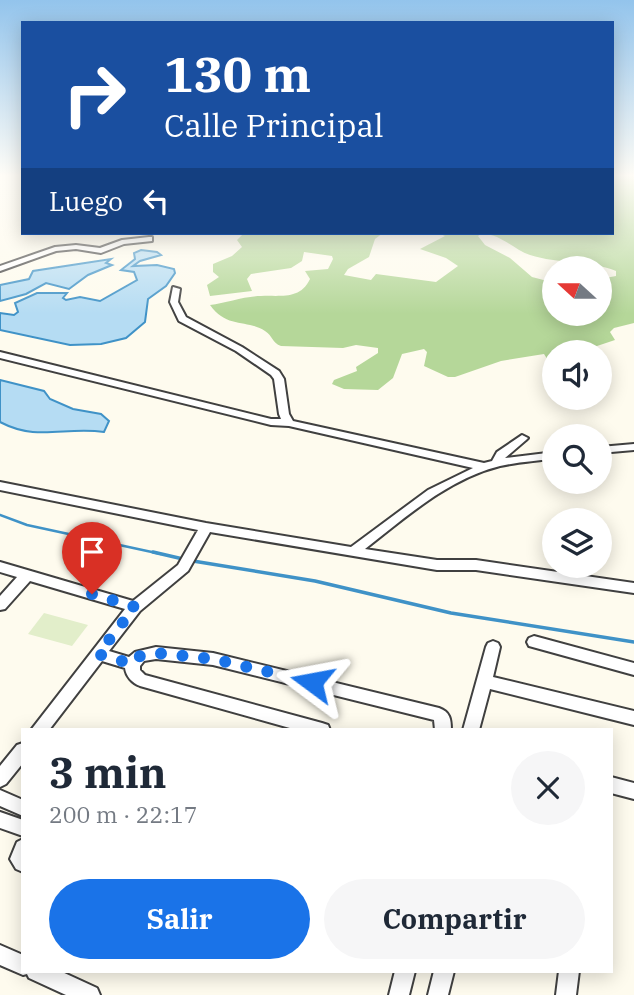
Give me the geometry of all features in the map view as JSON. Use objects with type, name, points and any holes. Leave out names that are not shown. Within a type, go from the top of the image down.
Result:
[{"type":"street","points":[[0,269],[55,249],[76,247],[101,251],[122,242],[149,236]]},
{"type":"street","points":[[176,289],[174,302],[182,319],[239,349],[279,379],[284,414],[289,423]]},
{"type":"street","points":[[0,355],[271,422],[289,423],[449,460],[491,465]]},
{"type":"street","points":[[491,465],[522,438]]},
{"type":"street","points":[[612,449],[634,447]]},
{"type":"street","points":[[353,552],[425,497],[461,477],[491,465],[542,457]]},
{"type":"street","points":[[449,460],[461,477]]},
{"type":"street","points":[[0,486],[206,527],[353,552],[437,565],[476,565],[634,588]]},
{"type":"street","points":[[40,728],[135,607],[183,568],[206,527]]},
{"type":"street","points":[[0,567],[135,607]]},
{"type":"street","points":[[0,605],[27,575]]},
{"type":"street","points":[[534,642],[634,669]]},
{"type":"street","points":[[472,728],[494,647]]},
{"type":"street","points":[[132,664],[140,656],[156,653],[213,659],[439,715],[443,719],[443,728]]},
{"type":"street","points":[[98,654],[132,664]]},
{"type":"street","points":[[132,664],[133,672],[140,680],[315,728]]},
{"type":"street","points":[[484,681],[634,718]]},
{"type":"street","points":[[0,779],[21,753]]},
{"type":"street","points":[[613,786],[634,791]]},
{"type":"street","points":[[0,798],[21,807]]},
{"type":"street","points":[[0,820],[21,827]]},
{"type":"street","points":[[0,955],[21,964]]},
{"type":"street","points":[[40,973],[90,995]]},
{"type":"street","points":[[399,995],[404,973]]},
{"type":"street","points":[[438,995],[444,973]]},
{"type":"street","points":[[566,995],[569,973]]},
{"type":"green space","points":[[614,221],[634,221],[634,323],[614,328],[610,332],[615,340],[612,341],[542,340],[542,354],[501,361],[455,377],[448,377],[424,366],[427,352],[424,349],[402,354],[393,378],[378,390],[344,389],[332,384],[334,380],[357,371],[356,367],[378,353],[378,348],[356,345],[343,348],[281,346],[265,331],[223,318],[210,305],[249,297],[295,293],[306,286],[310,279],[305,271],[328,269],[333,259],[332,256],[304,252],[302,261],[291,268],[251,274],[247,279],[252,291],[210,296],[207,285],[219,277],[213,272],[213,264],[232,256],[242,247],[237,240],[242,235],[380,235],[375,239],[369,257],[348,269],[344,275],[371,280],[376,274],[436,282],[458,266],[446,258],[420,249],[445,236],[443,235],[480,235],[485,245],[510,258],[532,277],[542,280],[542,326],[612,326],[612,277],[616,276],[616,271],[612,270],[612,256],[542,258],[530,255],[490,235],[614,235]]},
{"type":"green space","points":[[44,613],[88,625],[72,646],[28,634]]},
{"type":"water","points":[[141,250],[161,255],[133,266],[157,265],[174,269],[175,273],[166,286],[148,299],[145,322],[126,338],[101,344],[70,345],[0,330],[0,313],[14,315],[18,312],[15,303],[37,293],[67,293],[63,298],[66,300],[80,297],[100,301],[137,280],[134,272],[121,270],[135,259],[134,253]]},
{"type":"water","points":[[111,259],[106,263],[112,265],[88,275],[69,289],[46,283],[26,294],[0,301],[0,285],[29,279],[33,271]]},
{"type":"water","points":[[0,380],[44,391],[50,399],[73,409],[101,414],[109,421],[104,432],[39,432],[14,428],[0,422]]},
{"type":"waterway","points":[[0,515],[27,525],[161,554]]},
{"type":"waterway","points":[[153,552],[183,559]]},
{"type":"waterway","points":[[193,561],[315,581],[451,613],[634,642]]},
{"type":"route","points":[[92,594],[135,607],[98,654],[132,664],[140,656],[156,653],[213,659],[312,682]]}]
